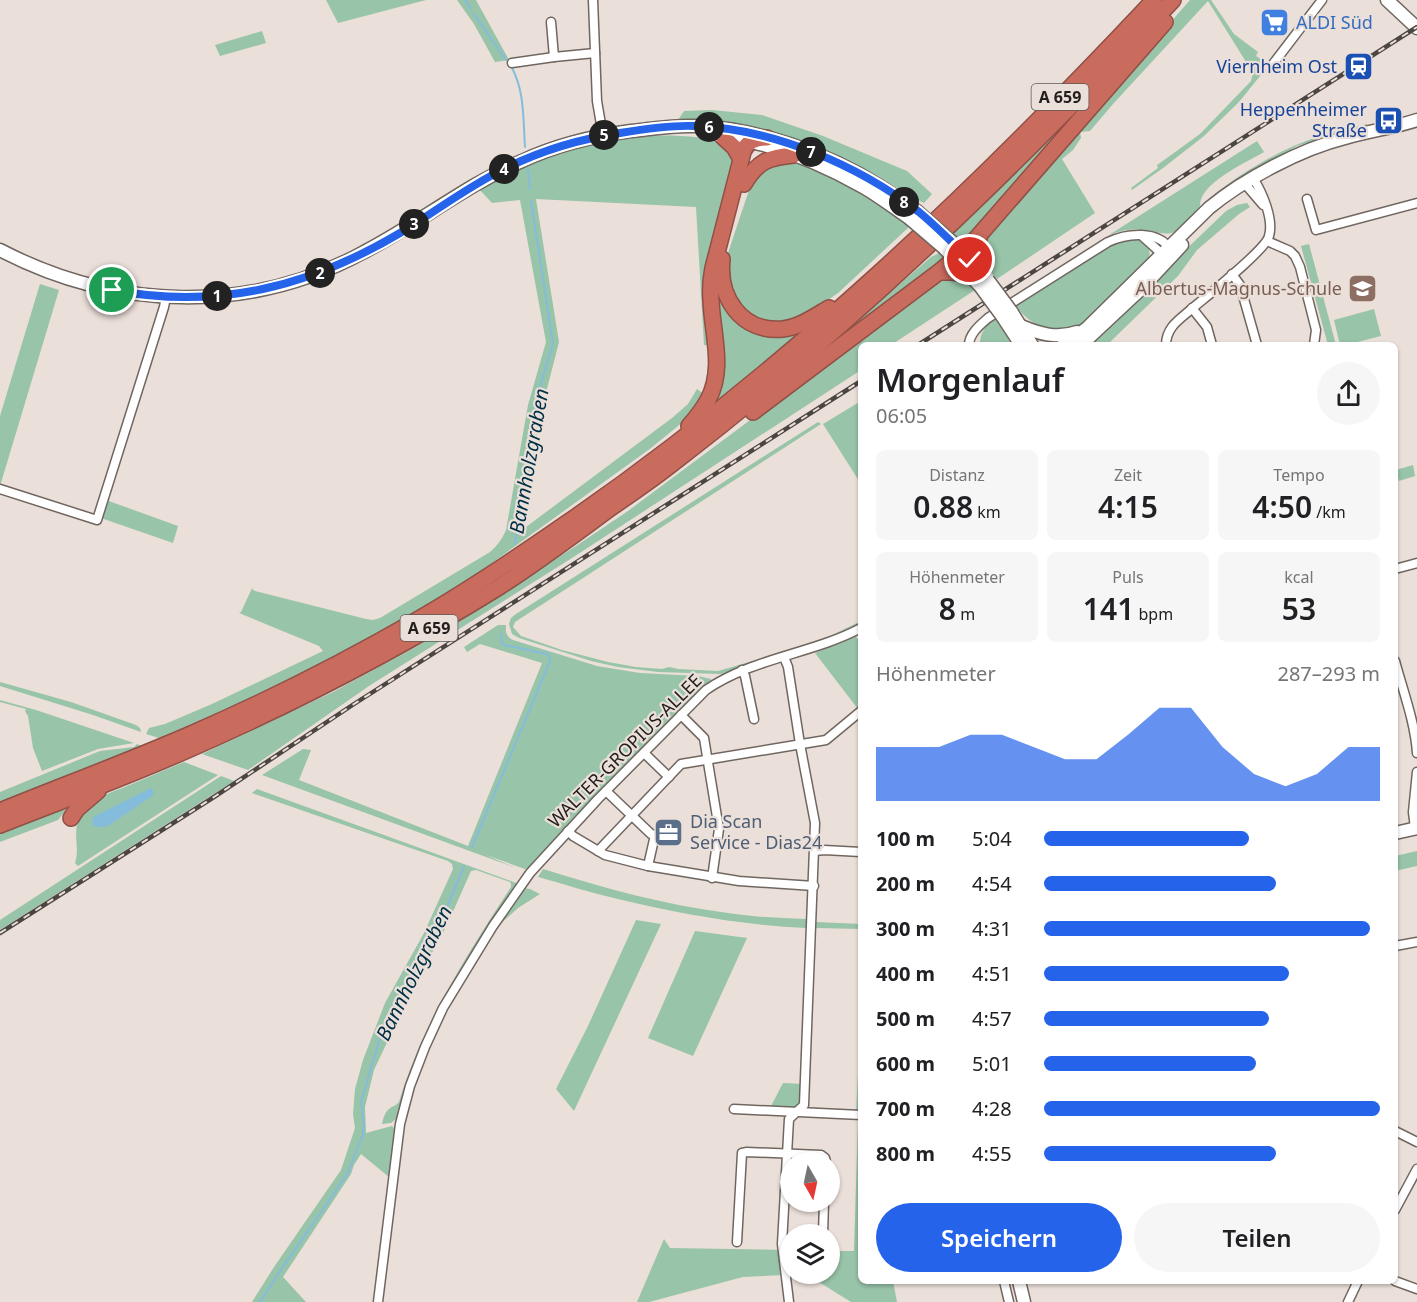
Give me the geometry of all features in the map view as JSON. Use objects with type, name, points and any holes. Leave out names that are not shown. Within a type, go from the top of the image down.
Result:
[{"type":"highway","name":"A 659","points":[[0,811],[190,735],[338,664],[463,593],[606,496],[670,457],[861,290],[1007,151],[1154,0]]},
{"type":"highway","name":"A 659","points":[[0,825],[176,755],[261,717],[422,633],[500,586],[670,457],[757,396],[870,299],[1025,152],[1173,0]]},
{"type":"highway","points":[[670,457],[698,450],[724,433],[959,256],[978,238],[1182,0]]},
{"type":"highway","points":[[723,137],[734,147],[741,159]]},
{"type":"highway","points":[[748,137],[752,155],[723,250],[721,268],[723,286],[734,309],[743,318],[756,325],[783,329],[810,319],[861,290]]},
{"type":"highway","points":[[670,457],[708,400],[715,382],[717,362],[710,285],[748,137]]},
{"type":"highway","points":[[748,137],[767,138]]},
{"type":"highway","points":[[744,184],[754,169],[763,162],[776,157],[794,155]]},
{"type":"highway","points":[[939,272],[980,278],[977,256],[978,238]]},
{"type":"highway","points":[[71,818],[76,809],[108,783]]},
{"type":"main road","points":[[1388,0],[1415,22]]},
{"type":"main road","points":[[1068,342],[1087,327],[1167,252],[1222,197],[1289,159],[1318,146],[1343,138],[1417,122]]},
{"type":"main road","points":[[0,249],[44,270],[82,283],[123,292],[166,297],[208,297],[253,291],[313,275],[365,252],[504,169],[554,148],[603,136],[679,126],[697,126],[748,137],[832,171],[913,215]]},
{"type":"main road","points":[[653,129],[723,137],[748,137]]},
{"type":"main road","points":[[767,138],[821,156],[879,185],[948,245],[980,278],[1006,313],[1020,342]]},
{"type":"main road","points":[[1084,342],[1142,288],[1167,252]]},
{"type":"main road","points":[[1006,313],[1021,326],[1037,333],[1056,336],[1070,334],[1087,327]]},
{"type":"main road","points":[[1021,326],[1030,342]]},
{"type":"main road","points":[[1398,832],[1416,828]]},
{"type":"main road","points":[[1020,1284],[1024,1302]]},
{"type":"street","points":[[594,0],[597,101],[603,136]]},
{"type":"street","points":[[1273,64],[1322,0]]},
{"type":"street","points":[[551,22],[554,57]]},
{"type":"street","points":[[512,63],[595,53]]},
{"type":"street","points":[[1166,342],[1166,337],[1173,325],[1268,241],[1270,227],[1267,210],[1249,181]]},
{"type":"street","points":[[1307,200],[1316,230],[1417,203]]},
{"type":"street","points":[[969,342],[977,327],[988,318],[1108,242],[1122,237],[1141,235],[1167,252]]},
{"type":"street","points":[[1268,241],[1295,255],[1316,330],[1314,342]]},
{"type":"street","points":[[1232,274],[1240,285],[1256,342]]},
{"type":"street","points":[[0,489],[97,520],[166,297]]},
{"type":"street","points":[[1192,308],[1207,327],[1211,342]]},
{"type":"street","points":[[1398,568],[1417,563]]},
{"type":"street","name":"WALTER-GROPIUS-ALLEE","points":[[378,1302],[395,1156],[400,1124],[410,1086],[443,1008],[493,926],[526,879],[606,791],[706,690],[742,670],[810,649],[858,629]]},
{"type":"street","points":[[784,657],[788,667],[815,823],[804,1105],[789,1119],[787,1152]]},
{"type":"street","points":[[742,670],[754,719]]},
{"type":"street","points":[[1398,672],[1417,753]]},
{"type":"street","points":[[598,851],[681,764],[826,740],[858,713]]},
{"type":"street","points":[[681,715],[704,738],[719,829],[712,878]]},
{"type":"street","points":[[644,753],[669,777]]},
{"type":"street","points":[[1416,828],[1413,812],[1417,772]]},
{"type":"street","points":[[606,791],[651,834],[655,835],[648,866]]},
{"type":"street","points":[[568,831],[605,855],[648,866],[712,878],[778,885],[814,886]]},
{"type":"street","points":[[814,851],[858,852]]},
{"type":"street","points":[[1398,945],[1417,942]]},
{"type":"street","points":[[734,1109],[858,1115]]},
{"type":"street","points":[[1398,1132],[1417,1142]]},
{"type":"street","points":[[737,1242],[742,1153],[780,1154]]},
{"type":"street","points":[[1398,1204],[1417,1168]]},
{"type":"street","points":[[784,1212],[782,1243],[789,1302]]},
{"type":"street","points":[[1398,1282],[1417,1289]]},
{"type":"street","points":[[1005,1284],[1009,1302]]},
{"type":"street","points":[[1348,1302],[1357,1284]]},
{"type":"green space","points":[[326,0],[426,0],[338,23]]},
{"type":"green space","points":[[457,0],[476,0],[509,60],[495,62],[474,24]]},
{"type":"green space","points":[[1190,0],[1211,0],[1234,34],[1258,52],[1256,56],[1266,62],[1260,76],[1239,102],[1204,136],[1132,190],[1131,188],[1158,168],[1157,165],[1200,134],[1251,81],[1253,73],[1208,1],[1090,131],[1080,132],[1081,138],[1073,150],[1062,159],[1095,213],[997,279],[988,269],[980,246],[987,232]]},
{"type":"green space","points":[[262,31],[266,43],[220,56],[215,45]]},
{"type":"green space","points":[[1097,90],[964,244],[953,233],[954,231]]},
{"type":"green space","points":[[712,110],[762,115],[823,136],[907,171],[932,194],[924,203],[854,164],[782,135],[724,122],[678,120],[684,111]]},
{"type":"green space","points":[[1367,124],[1367,126],[1297,146],[1240,177],[1187,222],[1206,202],[1221,190],[1247,172],[1274,155],[1323,135]]},
{"type":"green space","points":[[642,136],[685,136],[708,139],[725,146],[735,162],[711,346],[704,345],[696,207],[536,199],[559,342],[541,412],[522,530],[672,418],[688,404],[697,389],[705,395],[689,417],[651,448],[467,581],[405,618],[340,654],[239,703],[159,738],[146,734],[149,728],[165,724],[212,704],[323,651],[319,646],[239,613],[253,586],[252,589],[255,591],[373,620],[490,552],[498,544],[506,530],[528,405],[546,342],[520,200],[492,203],[478,188],[535,160],[586,144]]},
{"type":"green space","points":[[1257,141],[1264,152],[1215,181],[1202,197],[1200,206],[1178,230],[1167,234],[1132,229],[1109,235]]},
{"type":"green space","points":[[792,161],[863,192],[885,206],[909,227],[838,293],[808,314],[794,322],[766,324],[739,309],[726,281],[728,253],[752,181],[767,166]]},
{"type":"green space","points":[[1247,203],[1250,207],[1197,250],[1178,276],[1110,342],[1092,342],[1226,211]]},
{"type":"green space","points":[[1135,239],[1147,245],[1149,259],[1087,321],[1067,329],[1048,329],[1030,320],[1015,305],[1105,248],[1117,242]]},
{"type":"green space","points":[[1309,244],[1335,342],[1327,342],[1301,246]]},
{"type":"green space","points":[[939,253],[944,259],[946,277],[969,281],[975,290],[896,342],[858,342],[858,372],[572,558],[369,686],[248,770],[202,754],[333,692],[416,647],[628,511],[828,362],[820,353],[931,257]]},
{"type":"green space","points":[[715,282],[748,325],[817,320],[702,415],[712,401]]},
{"type":"green space","points":[[40,284],[59,290],[0,486],[0,416]]},
{"type":"green space","points":[[1374,309],[1381,336],[1358,342],[1339,342],[1334,320]]},
{"type":"green space","points":[[997,317],[1013,342],[980,342],[984,329]]},
{"type":"green space","points":[[858,403],[858,479],[823,424]]},
{"type":"green space","points":[[818,422],[821,424],[515,622],[513,627],[521,636],[608,662],[636,667],[718,671],[811,644],[858,622],[858,625],[833,637],[721,674],[658,672],[591,661],[519,638],[512,634],[509,624],[511,618]]},
{"type":"green space","points":[[1413,465],[1415,476],[1399,481],[1398,469]]},
{"type":"green space","points":[[106,500],[178,526],[173,543],[101,518]]},
{"type":"green space","points":[[498,625],[506,625],[507,634],[513,640],[597,666],[640,673],[698,676],[711,679],[659,730],[530,868],[525,869],[486,855],[516,868],[262,775],[303,749],[311,750],[299,780],[468,846],[542,663],[480,644],[467,652],[464,647]]},
{"type":"green space","points":[[855,636],[858,640],[858,709],[815,653]]},
{"type":"green space","points":[[0,682],[71,702],[136,725],[141,732],[0,686]]},
{"type":"green space","points":[[0,700],[134,743],[98,749],[42,771],[33,748],[26,709],[0,702]]},
{"type":"green space","points":[[137,744],[142,746],[0,802],[0,792],[100,751],[134,747]]},
{"type":"green space","points":[[184,762],[218,775],[78,866],[75,863],[78,821],[87,807],[107,794]]},
{"type":"green space","points":[[221,776],[234,781],[0,930],[0,920]]},
{"type":"green space","points":[[257,789],[519,884],[496,916],[438,1010],[406,1087],[397,1118],[391,1123],[382,1124],[388,1110],[399,1102],[420,1045],[447,991],[511,887],[510,882],[476,870],[471,871],[447,925],[411,992],[374,1070],[365,1107],[366,1133],[392,1126],[395,1129],[389,1177],[361,1154],[351,1174],[283,1277],[306,1302],[252,1302],[341,1170],[355,1128],[353,1114],[355,1089],[363,1060],[385,1003],[424,933],[453,869],[452,864],[448,861],[252,793]]},
{"type":"green space","points":[[65,808],[58,820],[0,842],[0,834]]},
{"type":"green space","points":[[1417,851],[1417,866],[1398,870],[1398,855]]},
{"type":"green space","points":[[543,869],[658,901],[704,910],[806,919],[806,928],[735,921],[641,904],[538,877]]},
{"type":"green space","points":[[523,888],[540,894],[518,908],[498,926],[469,971],[469,976],[467,971]]},
{"type":"green space","points":[[636,920],[661,924],[574,1111],[556,1089],[588,1026]]},
{"type":"green space","points":[[816,922],[858,924],[858,929],[816,928]]},
{"type":"green space","points":[[695,931],[747,938],[693,1056],[648,1038]]},
{"type":"green space","points":[[858,1074],[858,1115],[856,1115]]},
{"type":"green space","points":[[783,1083],[803,1084],[798,1104],[790,1108],[770,1108]]},
{"type":"green space","points":[[858,1120],[858,1284],[894,1284],[897,1302],[851,1302],[822,1284],[840,1284],[840,1251],[854,1251]]},
{"type":"green space","points":[[664,1239],[670,1248],[780,1250],[780,1275],[743,1277],[649,1302],[637,1302]]},
{"type":"water","points":[[151,788],[154,792],[152,796],[108,826],[93,825],[92,820],[95,816]]},
{"type":"waterway","name":"Bannholzgraben","points":[[465,0],[471,9]]},
{"type":"waterway","name":"Bannholzgraben","points":[[474,14],[506,60]]},
{"type":"waterway","name":"Bannholzgraben","points":[[511,66],[521,95],[525,147]]},
{"type":"waterway","name":"Bannholzgraben","points":[[528,169],[530,189]]},
{"type":"waterway","name":"Bannholzgraben","points":[[515,544],[535,403],[553,343],[531,201]]},
{"type":"waterway","name":"Bannholzgraben","points":[[472,847],[550,661],[547,654],[504,645],[501,634]]},
{"type":"waterway","name":"Bannholzgraben","points":[[260,1302],[348,1173],[363,1134],[361,1102],[381,1035],[398,998],[440,924],[464,866]]},
{"type":"railway","points":[[923,342],[1417,27]]},
{"type":"railway","points":[[0,933],[858,383]]},
{"type":"place","name":"ALDI Süd","points":[[1275,23]]},
{"type":"place","name":"Viernheim Ost","points":[[1358,67]]},
{"type":"place","name":"Heppenheimer Straße","points":[[1388,120]]},
{"type":"place","name":"Albertus-Magnus-Schule","points":[[1363,289]]},
{"type":"place","name":"Dia Scan Service - Dias24","points":[[669,832]]},
{"type":"route","points":[[112,290],[166,297],[208,297],[284,284],[327,270],[355,257],[400,233],[487,178],[537,154],[570,143],[603,136],[679,126],[713,127],[745,132],[794,146],[849,168],[917,211],[970,260]]}]
